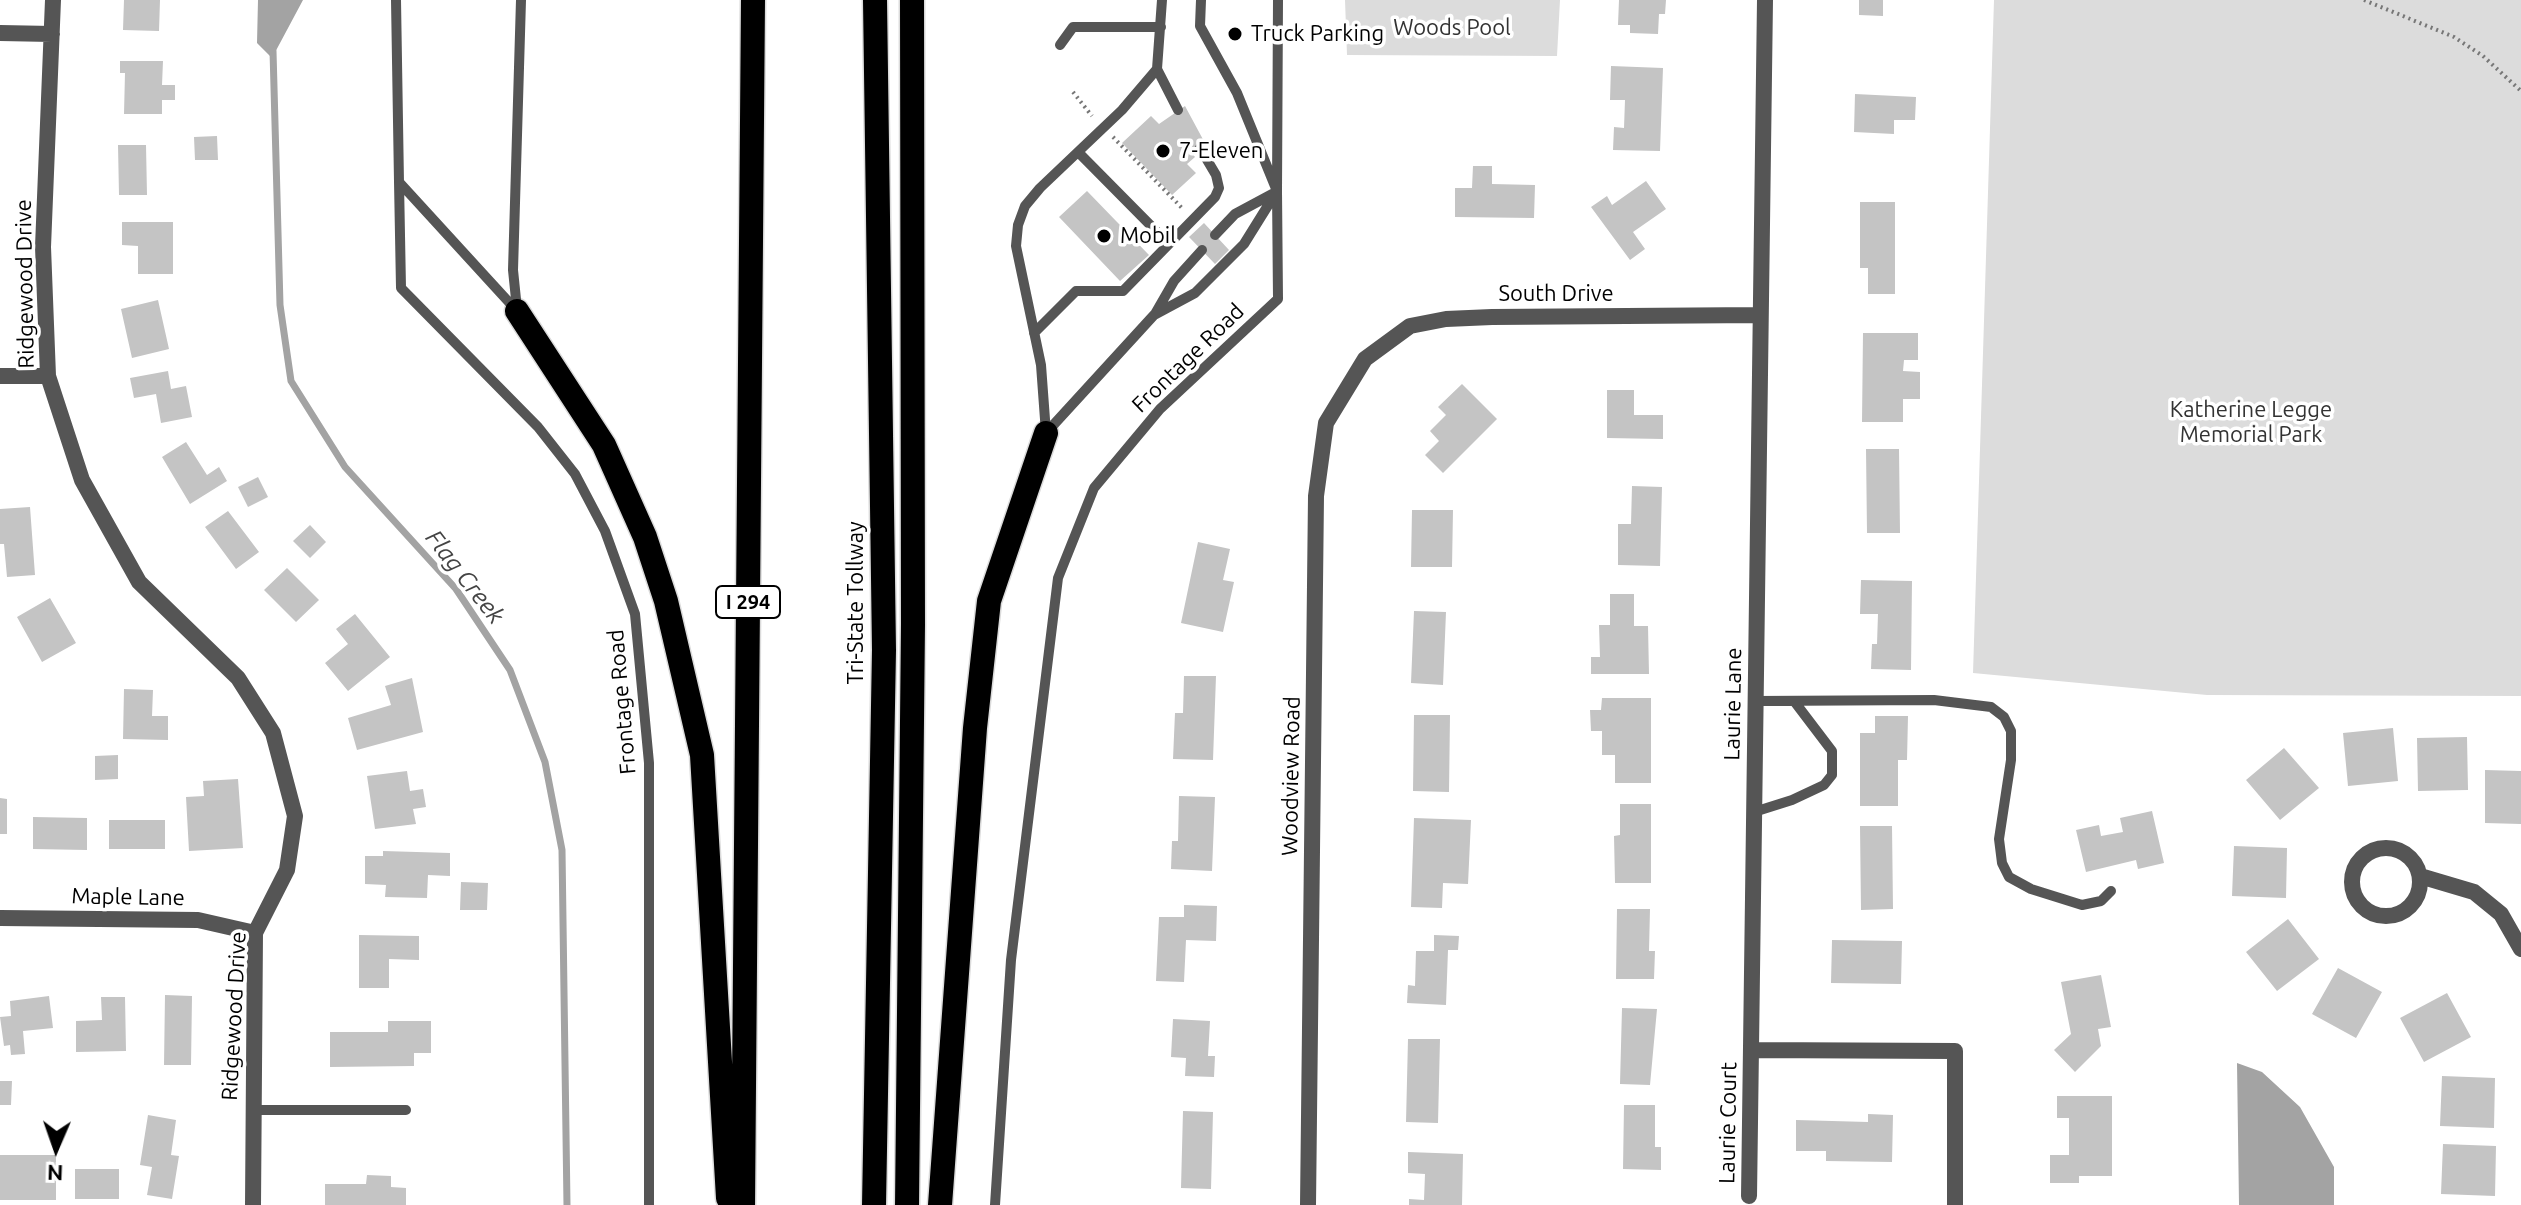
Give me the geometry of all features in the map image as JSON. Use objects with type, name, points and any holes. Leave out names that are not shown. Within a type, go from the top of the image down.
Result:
[{"type":"highway","name":"I 294","points":[[743,1205],[753,0]]},
{"type":"highway","name":"Tri-State Tollway","points":[[874,1205],[884,650],[875,0]]},
{"type":"highway","points":[[907,1205],[913,624],[912,0]]},
{"type":"highway","points":[[517,311],[604,445],[645,537],[666,601],[702,755],[728,1205]]},
{"type":"highway","points":[[940,1205],[965,846],[989,601],[1046,433]]},
{"type":"street","name":"Ridgewood Drive","points":[[53,0],[43,247],[48,376],[82,480],[139,582],[238,678],[273,733],[295,816],[287,870],[255,933],[253,1205]]},
{"type":"street","name":"Laurie Lane","points":[[1751,1050],[1765,0]]},
{"type":"street","points":[[0,33],[52,34]]},
{"type":"street","name":"South Drive","points":[[1365,359],[1410,326],[1446,319],[1760,315]]},
{"type":"street","name":"Woodview Road","points":[[1308,1205],[1316,496],[1326,423],[1365,359]]},
{"type":"street","points":[[0,376],[48,376]]},
{"type":"street","points":[[2420,876],[2417,899],[2400,914],[2388,916],[2366,910],[2353,892],[2354,870],[2359,860],[2378,849],[2389,847],[2406,854],[2420,876],[2474,892],[2501,914],[2521,949]]},
{"type":"street","name":"Maple Lane","points":[[0,918],[198,920],[255,933]]},
{"type":"street","points":[[1751,1050],[1955,1051],[1955,1205]]},
{"type":"street","name":"Laurie Court","points":[[1749,1196],[1751,1050]]},
{"type":"lane","name":"Frontage Road","points":[[396,0],[401,288],[538,427],[575,474],[605,531],[635,614],[649,763],[649,1205]]},
{"type":"lane","points":[[517,311],[513,270],[521,0]]},
{"type":"lane","points":[[1046,433],[1041,365],[1016,246],[1018,225],[1025,206],[1040,188],[1138,94],[1157,69],[1162,0]]},
{"type":"lane","points":[[1201,0],[1200,26],[1237,93],[1277,191]]},
{"type":"lane","name":"Frontage Road","points":[[995,1205],[1011,960],[1058,578],[1094,488],[1160,409],[1278,299],[1278,0]]},
{"type":"lane","points":[[1060,45],[1073,27],[1161,27]]},
{"type":"lane","points":[[1157,69],[1178,110]]},
{"type":"lane","points":[[1034,333],[1076,291],[1123,291],[1169,244],[1219,188],[1216,175],[1200,148]]},
{"type":"lane","points":[[1078,152],[1169,244]]},
{"type":"lane","points":[[399,182],[517,311]]},
{"type":"lane","points":[[1215,235],[1235,214],[1277,191]]},
{"type":"lane","points":[[1154,315],[1195,293],[1244,244],[1277,191]]},
{"type":"lane","points":[[1046,433],[1154,315],[1174,281],[1202,250]]},
{"type":"lane","points":[[1755,701],[1934,700],[1991,707],[2004,717],[2011,731],[2011,760],[1999,839],[2002,863],[2009,877],[2031,889],[2082,905],[2101,901],[2111,891]]},
{"type":"lane","points":[[1754,812],[1792,800],[1824,785],[1832,775],[1832,751],[1794,701]]},
{"type":"lane","points":[[252,1110],[406,1110]]},
{"type":"path","points":[[2364,0],[2454,37],[2483,56],[2521,91]]},
{"type":"path","points":[[1073,92],[1084,108]]},
{"type":"path","points":[[1111,135],[1189,215]]},
{"type":"green space","name":"Woods Pool","points":[[1345,0],[1560,0],[1557,56],[1347,55]]},
{"type":"green space","name":"Katherine Legge Memorial Park","points":[[1994,0],[2521,0],[2521,696],[2207,695],[1973,673]]},
{"type":"shaded area","points":[[258,0],[303,0],[272,58],[257,43]]},
{"type":"shaded area","points":[[2237,1063],[2262,1072],[2300,1107],[2334,1167],[2334,1205],[2239,1205]]},
{"type":"building","points":[[124,0],[160,0],[159,31],[123,30]]},
{"type":"building","points":[[1619,0],[1666,0],[1665,14],[1659,14],[1658,34],[1630,33],[1630,25],[1618,25]]},
{"type":"building","points":[[1859,0],[1883,0],[1883,16],[1859,15]]},
{"type":"building","points":[[120,61],[163,61],[162,85],[175,85],[175,100],[162,100],[162,114],[124,114],[125,73],[120,73]]},
{"type":"building","points":[[1611,66],[1663,68],[1660,151],[1613,150],[1614,127],[1624,128],[1625,100],[1610,100]]},
{"type":"building","points":[[1855,94],[1916,97],[1915,120],[1894,120],[1894,134],[1854,132]]},
{"type":"building","name":"7-Eleven","points":[[1185,106],[1206,145],[1192,153],[1195,157],[1187,164],[1196,173],[1172,195],[1122,143],[1151,116],[1159,124]]},
{"type":"building","points":[[217,136],[218,160],[195,160],[194,137]]},
{"type":"building","points":[[118,145],[146,145],[147,195],[119,195]]},
{"type":"building","points":[[1473,166],[1492,166],[1492,184],[1535,185],[1534,218],[1455,217],[1455,188],[1472,188]]},
{"type":"building","points":[[1646,181],[1666,209],[1633,232],[1645,249],[1630,260],[1591,207],[1607,196],[1612,205]]},
{"type":"building","name":"Mobil","points":[[1087,191],[1149,255],[1120,281],[1059,217]]},
{"type":"building","points":[[1860,202],[1895,202],[1895,294],[1868,294],[1868,268],[1860,268]]},
{"type":"building","points":[[122,222],[173,222],[173,274],[138,274],[138,246],[122,245]]},
{"type":"building","name":"Mobil","points":[[1204,223],[1229,250],[1215,264],[1189,237]]},
{"type":"building","points":[[158,300],[169,349],[132,358],[121,309]]},
{"type":"building","points":[[1863,333],[1918,333],[1918,360],[1904,360],[1903,371],[1920,372],[1920,399],[1903,399],[1903,422],[1862,422]]},
{"type":"building","points":[[168,371],[171,389],[186,386],[192,417],[161,423],[156,394],[134,398],[130,378]]},
{"type":"building","points":[[1462,384],[1497,419],[1443,473],[1425,455],[1439,441],[1430,431],[1446,415],[1438,407]]},
{"type":"building","points":[[1607,390],[1634,390],[1634,415],[1663,415],[1663,439],[1607,438]]},
{"type":"building","points":[[186,442],[207,475],[219,467],[227,481],[190,504],[162,457]]},
{"type":"building","points":[[1866,449],[1899,449],[1900,533],[1867,533]]},
{"type":"building","points":[[258,477],[268,497],[248,507],[238,487]]},
{"type":"building","points":[[1632,486],[1662,487],[1660,566],[1618,565],[1618,524],[1631,524]]},
{"type":"building","points":[[30,507],[35,575],[7,577],[4,544],[0,544],[0,509]]},
{"type":"building","points":[[1412,510],[1453,510],[1452,567],[1411,567]]},
{"type":"building","points":[[228,511],[259,552],[236,569],[205,527]]},
{"type":"building","points":[[310,525],[326,542],[310,558],[293,541]]},
{"type":"building","points":[[1198,542],[1230,549],[1223,580],[1234,582],[1223,632],[1181,623]]},
{"type":"building","points":[[287,568],[319,600],[296,622],[264,590]]},
{"type":"building","points":[[1861,580],[1912,581],[1911,670],[1871,669],[1872,644],[1877,644],[1878,614],[1860,614]]},
{"type":"building","points":[[1610,594],[1634,594],[1634,626],[1648,626],[1649,674],[1591,674],[1591,657],[1600,657],[1599,625],[1610,625]]},
{"type":"building","points":[[50,598],[76,643],[42,662],[17,617]]},
{"type":"building","points":[[1414,611],[1446,612],[1443,685],[1411,683]]},
{"type":"building","points":[[355,614],[390,657],[348,691],[325,663],[348,644],[336,629]]},
{"type":"building","points":[[1184,676],[1216,676],[1213,760],[1173,759],[1175,713],[1183,713]]},
{"type":"building","points":[[412,678],[423,732],[357,750],[348,718],[391,705],[385,686]]},
{"type":"building","points":[[124,689],[153,690],[152,716],[168,716],[168,740],[123,739]]},
{"type":"building","points":[[1602,698],[1651,698],[1651,783],[1615,783],[1615,755],[1602,755],[1602,731],[1591,731],[1590,710],[1601,710]]},
{"type":"building","points":[[1414,715],[1450,715],[1449,792],[1413,791]]},
{"type":"building","points":[[1875,716],[1908,716],[1907,760],[1898,760],[1898,806],[1860,806],[1860,733],[1875,733]]},
{"type":"building","points":[[2393,728],[2398,781],[2348,786],[2343,733]]},
{"type":"building","points":[[2467,737],[2468,790],[2418,791],[2417,738]]},
{"type":"building","points":[[2284,748],[2319,788],[2280,820],[2246,780]]},
{"type":"building","points":[[118,755],[118,779],[95,780],[95,756]]},
{"type":"building","points":[[2485,770],[2521,771],[2521,824],[2485,823]]},
{"type":"building","points":[[407,771],[410,791],[423,789],[426,807],[413,809],[416,824],[375,829],[367,776]]},
{"type":"building","points":[[238,779],[243,848],[189,851],[186,797],[204,796],[203,781]]},
{"type":"building","points":[[1179,796],[1215,797],[1212,871],[1171,869],[1172,841],[1178,841]]},
{"type":"building","points":[[0,798],[7,799],[7,834],[0,834]]},
{"type":"building","points":[[1620,804],[1651,804],[1651,883],[1615,883],[1614,836],[1620,835]]},
{"type":"building","points":[[2152,811],[2164,863],[2138,869],[2136,860],[2086,872],[2076,830],[2099,825],[2101,836],[2123,832],[2120,818]]},
{"type":"building","points":[[33,817],[87,818],[87,850],[33,849]]},
{"type":"building","points":[[1414,818],[1471,820],[1468,884],[1443,883],[1442,908],[1411,907]]},
{"type":"building","points":[[109,820],[165,820],[165,849],[109,849]]},
{"type":"building","points":[[1860,826],[1892,826],[1893,909],[1861,910]]},
{"type":"building","points":[[2234,846],[2287,848],[2286,898],[2232,896]]},
{"type":"building","points":[[383,851],[450,853],[450,876],[428,875],[427,898],[385,897],[386,885],[365,884],[365,856],[383,856]]},
{"type":"building","points":[[461,882],[488,883],[487,910],[460,910]]},
{"type":"building","points":[[1184,905],[1217,906],[1216,941],[1186,940],[1184,982],[1156,981],[1159,917],[1184,917]]},
{"type":"building","points":[[1617,909],[1650,909],[1649,951],[1655,951],[1654,979],[1616,979]]},
{"type":"building","points":[[2288,919],[2319,959],[2277,991],[2246,952]]},
{"type":"building","points":[[359,935],[419,936],[419,960],[389,959],[389,988],[359,988]]},
{"type":"building","points":[[1434,935],[1459,936],[1458,950],[1448,950],[1446,1005],[1407,1003],[1408,985],[1415,986],[1416,951],[1434,951]]},
{"type":"building","points":[[1832,940],[1902,941],[1901,984],[1831,983]]},
{"type":"building","points":[[2338,968],[2382,992],[2356,1038],[2312,1014]]},
{"type":"building","points":[[2101,975],[2111,1027],[2098,1029],[2101,1046],[2075,1072],[2054,1050],[2071,1034],[2061,982]]},
{"type":"building","points":[[2447,993],[2471,1037],[2424,1062],[2400,1018]]},
{"type":"building","points":[[165,995],[192,996],[191,1065],[164,1065]]},
{"type":"building","points":[[49,996],[53,1028],[23,1031],[25,1054],[11,1055],[10,1045],[4,1046],[0,1017],[11,1016],[10,1001]]},
{"type":"building","points":[[101,997],[125,997],[126,1051],[76,1052],[76,1021],[102,1020]]},
{"type":"building","points":[[1622,1008],[1657,1009],[1650,1085],[1620,1084]]},
{"type":"building","points":[[1173,1019],[1210,1021],[1208,1056],[1215,1056],[1214,1077],[1185,1076],[1186,1058],[1171,1057]]},
{"type":"building","points":[[388,1021],[431,1021],[431,1053],[414,1053],[414,1066],[330,1067],[330,1032],[388,1032]]},
{"type":"building","points":[[1408,1039],[1440,1039],[1438,1123],[1406,1122]]},
{"type":"building","points":[[2442,1076],[2495,1078],[2494,1128],[2440,1126]]},
{"type":"building","points":[[0,1081],[12,1081],[11,1105],[0,1105]]},
{"type":"building","points":[[2057,1096],[2112,1096],[2112,1176],[2079,1176],[2079,1183],[2050,1183],[2050,1155],[2069,1155],[2069,1118],[2057,1118]]},
{"type":"building","points":[[1624,1105],[1655,1105],[1655,1147],[1661,1147],[1661,1170],[1623,1169]]},
{"type":"building","points":[[1183,1111],[1213,1112],[1211,1189],[1181,1188]]},
{"type":"building","points":[[1868,1114],[1893,1115],[1892,1162],[1826,1161],[1826,1151],[1796,1151],[1796,1120],[1868,1122]]},
{"type":"building","points":[[148,1115],[176,1120],[171,1155],[179,1156],[172,1199],[147,1195],[152,1167],[140,1165]]},
{"type":"building","points":[[2443,1144],[2496,1146],[2495,1196],[2441,1194]]},
{"type":"building","points":[[1408,1152],[1463,1154],[1462,1205],[1409,1205],[1409,1199],[1424,1200],[1425,1174],[1408,1173]]},
{"type":"building","points":[[0,1155],[56,1155],[56,1200],[0,1200]]},
{"type":"building","points":[[75,1169],[119,1169],[119,1199],[75,1199]]},
{"type":"building","points":[[367,1175],[391,1176],[391,1187],[406,1188],[406,1205],[325,1205],[325,1184],[366,1184]]},
{"type":"waterway","name":"Flag Creek","points":[[273,51],[280,305],[291,381],[345,467],[456,589],[510,670],[545,762],[562,850],[567,1205]]},
{"type":"place","name":"Truck Parking","points":[[1235,34]]},
{"type":"place","name":"7-Eleven","points":[[1163,151]]},
{"type":"place","name":"Mobil","points":[[1104,236]]}]
